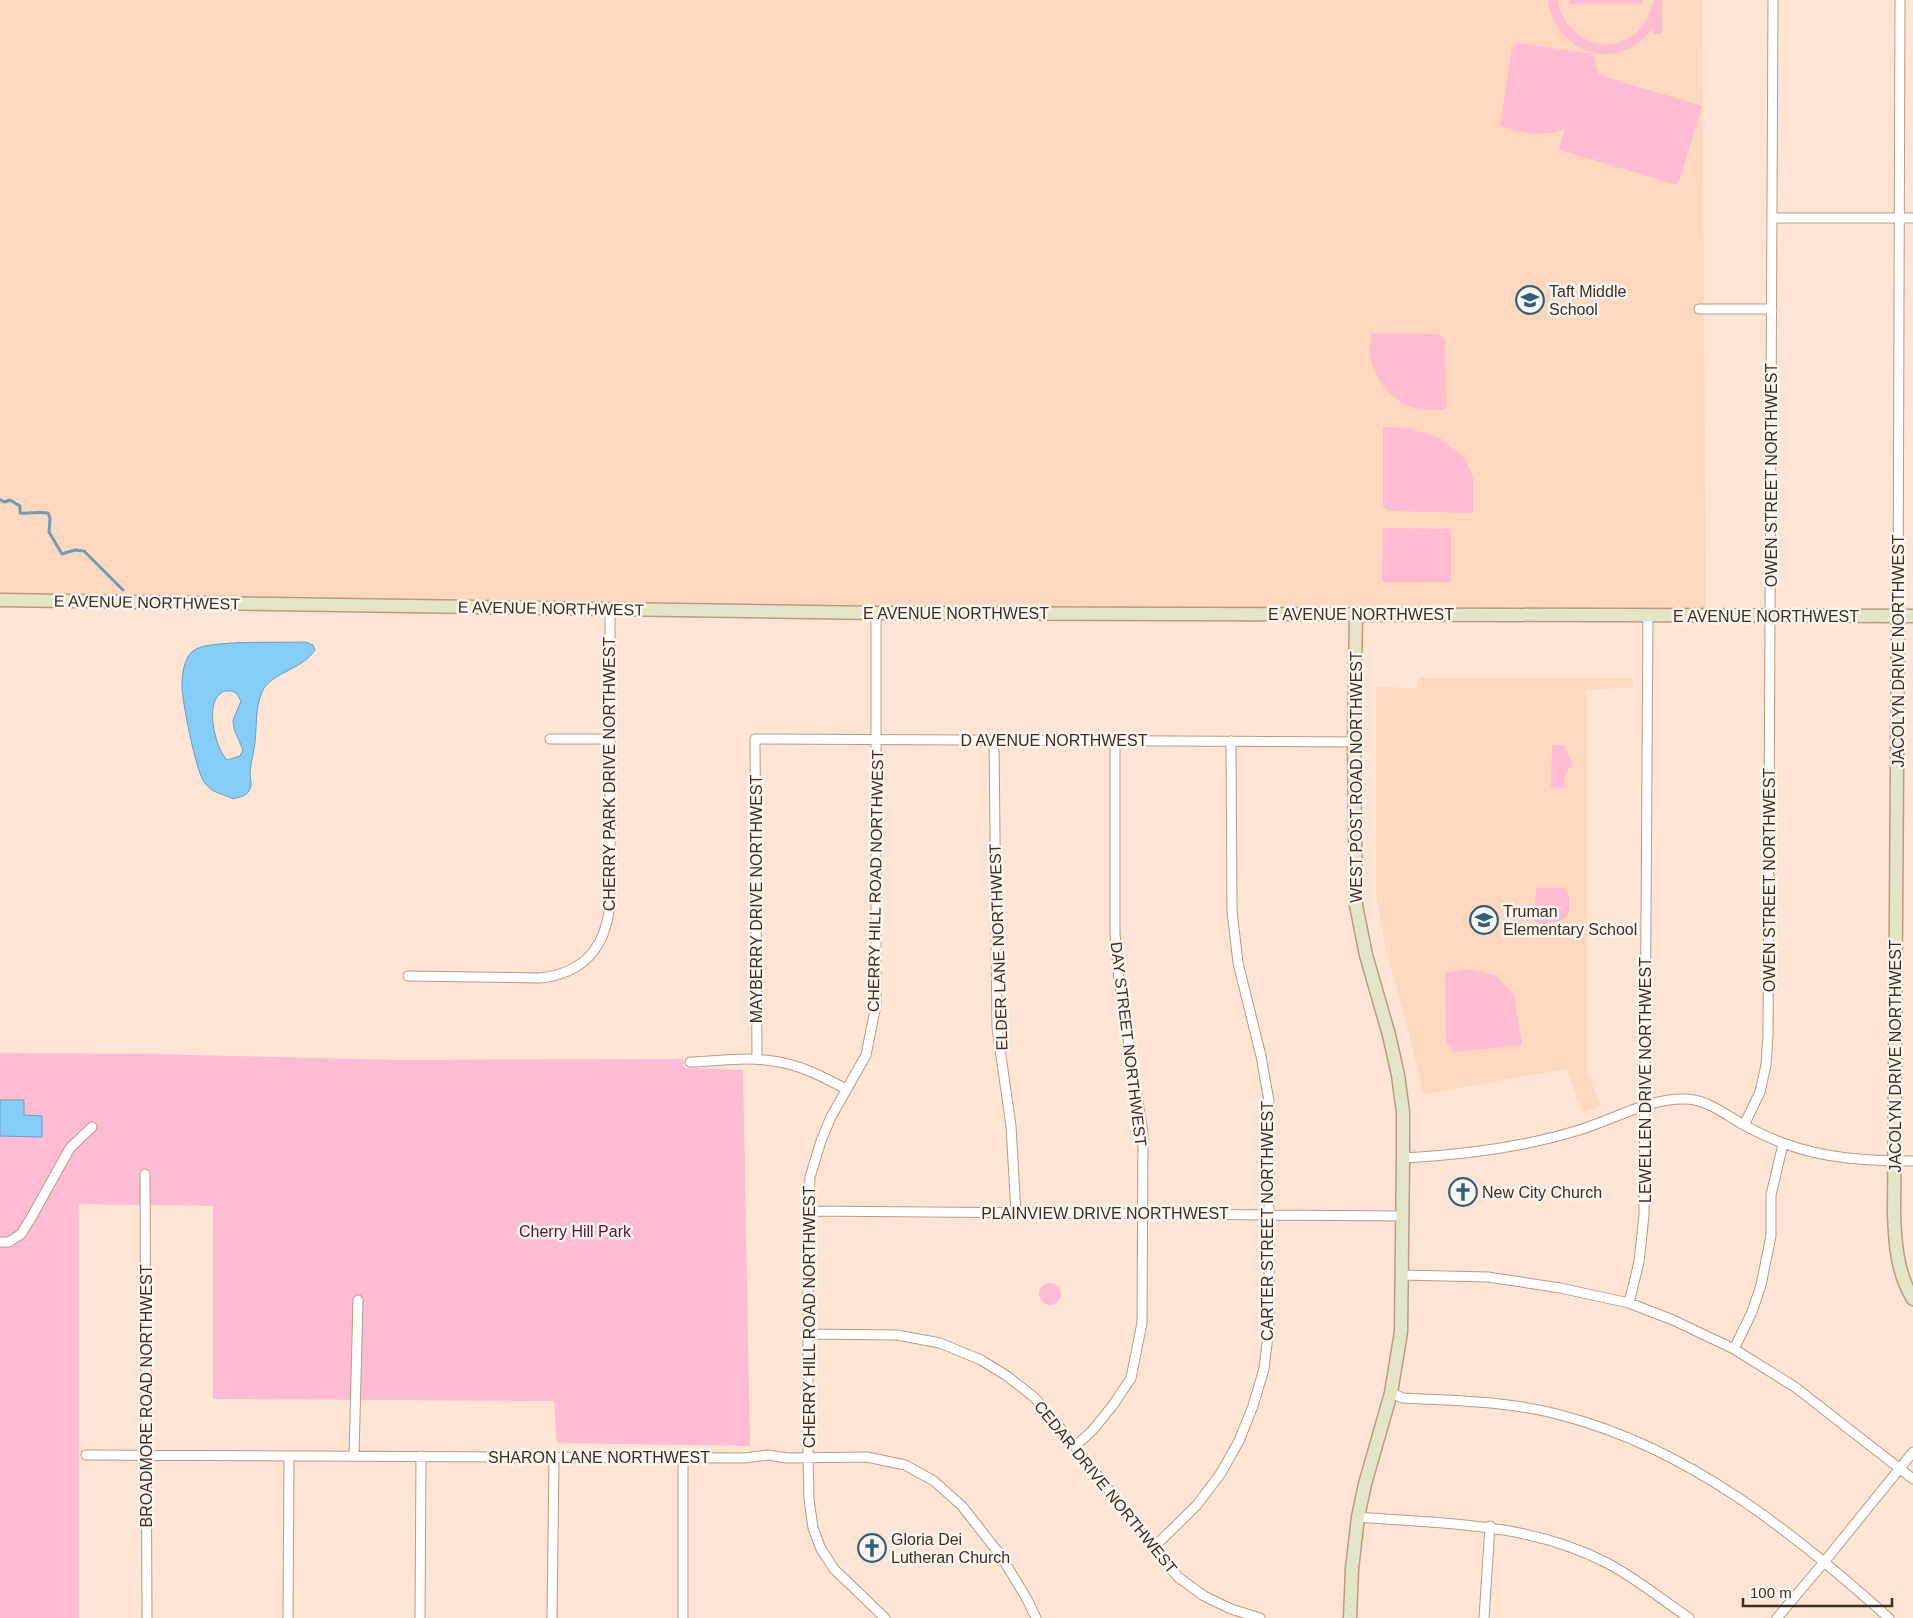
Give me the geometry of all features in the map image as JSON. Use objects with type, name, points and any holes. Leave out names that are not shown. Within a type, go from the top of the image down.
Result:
[{"type":"street","name":"OWEN STREET NORTHWEST","points":[[1744,1124],[1760,1092],[1766,1064],[1767,1045],[1771,616],[1773,0]]},
{"type":"street","name":"JACOLYN DRIVE NORTHWEST","points":[[1900,0],[1895,1161],[1896,1247],[1902,1274],[1913,1299]]},
{"type":"street","points":[[1772,218],[1913,218]]},
{"type":"street","points":[[1699,309],[1772,309]]},
{"type":"street","name":"E AVENUE NORTHWEST","points":[[0,600],[876,613],[1913,616]]},
{"type":"street","name":"CHERRY PARK DRIVE NORTHWEST","points":[[408,976],[540,978],[557,976],[573,969],[590,957],[600,942],[608,921],[610,609]]},
{"type":"street","name":"CHERRY HILL ROAD NORTHWEST","points":[[876,613],[876,1005],[866,1055],[830,1117],[810,1177],[808,1211],[808,1457],[809,1499],[814,1528],[821,1549],[834,1569],[885,1618]]},
{"type":"street","name":"WEST POST ROAD NORTHWEST","points":[[1350,1618],[1352,1569],[1358,1517],[1365,1484],[1391,1393],[1401,1332],[1403,1158],[1403,1112],[1398,1076],[1389,1035],[1366,955],[1356,905],[1354,742],[1356,614]]},
{"type":"street","name":"LEWELLEN DRIVE NORTHWEST","points":[[1629,1303],[1643,1238],[1646,1106],[1648,616]]},
{"type":"street","points":[[550,740],[609,739]]},
{"type":"street","name":"D AVENUE NORTHWEST","points":[[754,739],[1354,742]]},
{"type":"street","name":"MAYBERRY DRIVE NORTHWEST","points":[[754,739],[757,1059]]},
{"type":"street","name":"ELDER LANE NORTHWEST","points":[[994,740],[997,1028],[1011,1126],[1016,1213]]},
{"type":"street","name":"DAY STREET NORTHWEST","points":[[1075,1446],[1092,1431],[1113,1405],[1131,1378],[1142,1323],[1143,1133],[1114,933],[1115,740]]},
{"type":"street","name":"CARTER STREET NORTHWEST","points":[[1152,1548],[1197,1506],[1221,1473],[1239,1441],[1253,1406],[1264,1369],[1269,1327],[1269,1101],[1261,1056],[1238,963],[1232,911],[1231,741]]},
{"type":"street","points":[[690,1062],[757,1059],[778,1061],[819,1075],[846,1089]]},
{"type":"street","points":[[1403,1158],[1491,1150],[1540,1141],[1579,1130],[1646,1106],[1668,1100],[1688,1099],[1706,1104],[1783,1144],[1815,1153],[1853,1160],[1913,1161]]},
{"type":"street","points":[[0,1242],[9,1242],[21,1234],[70,1148],[92,1127]]},
{"type":"street","points":[[1734,1349],[1752,1312],[1761,1285],[1771,1236],[1771,1195],[1783,1144]]},
{"type":"street","name":"BROADMORE ROAD NORTHWEST","points":[[145,1174],[147,1618]]},
{"type":"street","name":"PLAINVIEW DRIVE NORTHWEST","points":[[808,1211],[1402,1216]]},
{"type":"street","points":[[1402,1275],[1488,1277],[1560,1288],[1629,1303],[1673,1320],[1734,1349],[1795,1387],[1913,1479]]},
{"type":"street","points":[[354,1456],[358,1300]]},
{"type":"street","name":"CEDAR DRIVE NORTHWEST","points":[[808,1334],[897,1335],[940,1344],[981,1360],[1007,1376],[1035,1398],[1075,1446],[1152,1548],[1178,1577],[1204,1596],[1232,1609],[1260,1618]]},
{"type":"street","points":[[1391,1393],[1403,1398],[1506,1404],[1564,1416],[1621,1435],[1674,1459],[1740,1498],[1825,1561],[1889,1618]]},
{"type":"street","points":[[1777,1618],[1913,1452]]},
{"type":"street","name":"SHARON LANE NORTHWEST","points":[[86,1455],[753,1458],[768,1455],[787,1458],[867,1457],[904,1465],[934,1481],[962,1506],[1001,1556],[1027,1599],[1036,1618]]},
{"type":"street","points":[[288,1456],[288,1618]]},
{"type":"street","points":[[420,1618],[421,1456]]},
{"type":"street","points":[[552,1618],[554,1457]]},
{"type":"street","points":[[683,1457],[683,1618]]},
{"type":"street","points":[[1358,1517],[1490,1526],[1521,1532],[1563,1544],[1607,1563],[1689,1618]]},
{"type":"street","points":[[1484,1618],[1490,1526]]},
{"type":"shaded area","points":[[0,0],[1702,0],[1706,616],[0,600]]},
{"type":"shaded area","name":"Truman Elementary School","points":[[1418,678],[1632,678],[1634,688],[1587,689],[1587,1071],[1601,1107],[1583,1113],[1567,1069],[1423,1094],[1408,1029],[1386,950],[1376,891],[1376,687],[1417,688]]},
{"type":"green space","points":[[1548,0],[1557,0],[1565,19],[1576,33],[1590,41],[1606,44],[1621,42],[1635,33],[1647,20],[1654,0],[1662,0],[1662,34],[1653,34],[1652,29],[1635,45],[1614,53],[1600,54],[1587,51],[1565,37],[1551,14]]},
{"type":"green space","points":[[1569,0],[1642,0],[1642,4],[1569,4]]},
{"type":"green space","points":[[1519,43],[1593,54],[1599,75],[1702,106],[1678,185],[1559,150],[1565,129],[1556,132],[1532,134],[1500,126],[1512,48]]},
{"type":"green space","points":[[1371,333],[1438,334],[1445,339],[1446,410],[1414,408],[1390,394],[1374,370],[1370,352]]},
{"type":"green space","points":[[1383,427],[1407,428],[1440,438],[1465,458],[1473,478],[1473,513],[1388,511],[1383,506]]},
{"type":"green space","points":[[1383,528],[1451,529],[1451,582],[1382,582]]},
{"type":"green space","points":[[1552,745],[1564,745],[1572,763],[1564,777],[1565,788],[1551,788]]},
{"type":"green space","points":[[1536,888],[1564,888],[1569,896],[1569,914],[1559,921],[1542,925],[1534,921]]},
{"type":"green space","points":[[1467,969],[1495,975],[1514,995],[1522,1045],[1453,1052],[1446,1042],[1445,973]]},
{"type":"green space","name":"Cherry Hill Park","points":[[0,1053],[147,1054],[399,1060],[683,1059],[685,1068],[743,1070],[750,1446],[557,1443],[554,1401],[213,1399],[213,1206],[79,1204],[79,1618],[0,1618]]},
{"type":"green space","points":[[1050,1283],[1058,1286],[1061,1294],[1058,1302],[1050,1305],[1042,1302],[1039,1294],[1042,1286]]},
{"type":"water","points":[[306,642],[313,645],[315,650],[309,657],[272,680],[262,692],[257,711],[249,791],[244,796],[233,799],[214,791],[204,782],[201,775],[187,720],[182,681],[186,660],[196,649],[217,644]],"holes":[[[224,691],[232,691],[237,694],[241,701],[233,720],[234,729],[243,750],[240,756],[227,760],[216,738],[213,710],[214,702],[219,695]]]},
{"type":"water","points":[[0,1100],[24,1100],[24,1115],[42,1116],[42,1137],[0,1136]]},
{"type":"waterway","points":[[0,500],[5,502],[10,500],[20,506],[20,513],[48,513],[50,518],[49,532],[62,554],[75,550],[84,551],[123,590]]},
{"type":"place","name":"Taft Middle School","points":[[1530,300]]},
{"type":"place","name":"Truman Elementary School","points":[[1484,920]]},
{"type":"place","name":"New City Church","points":[[1463,1192]]},
{"type":"place","name":"Gloria Dei Lutheran Church","points":[[872,1548]]}]
